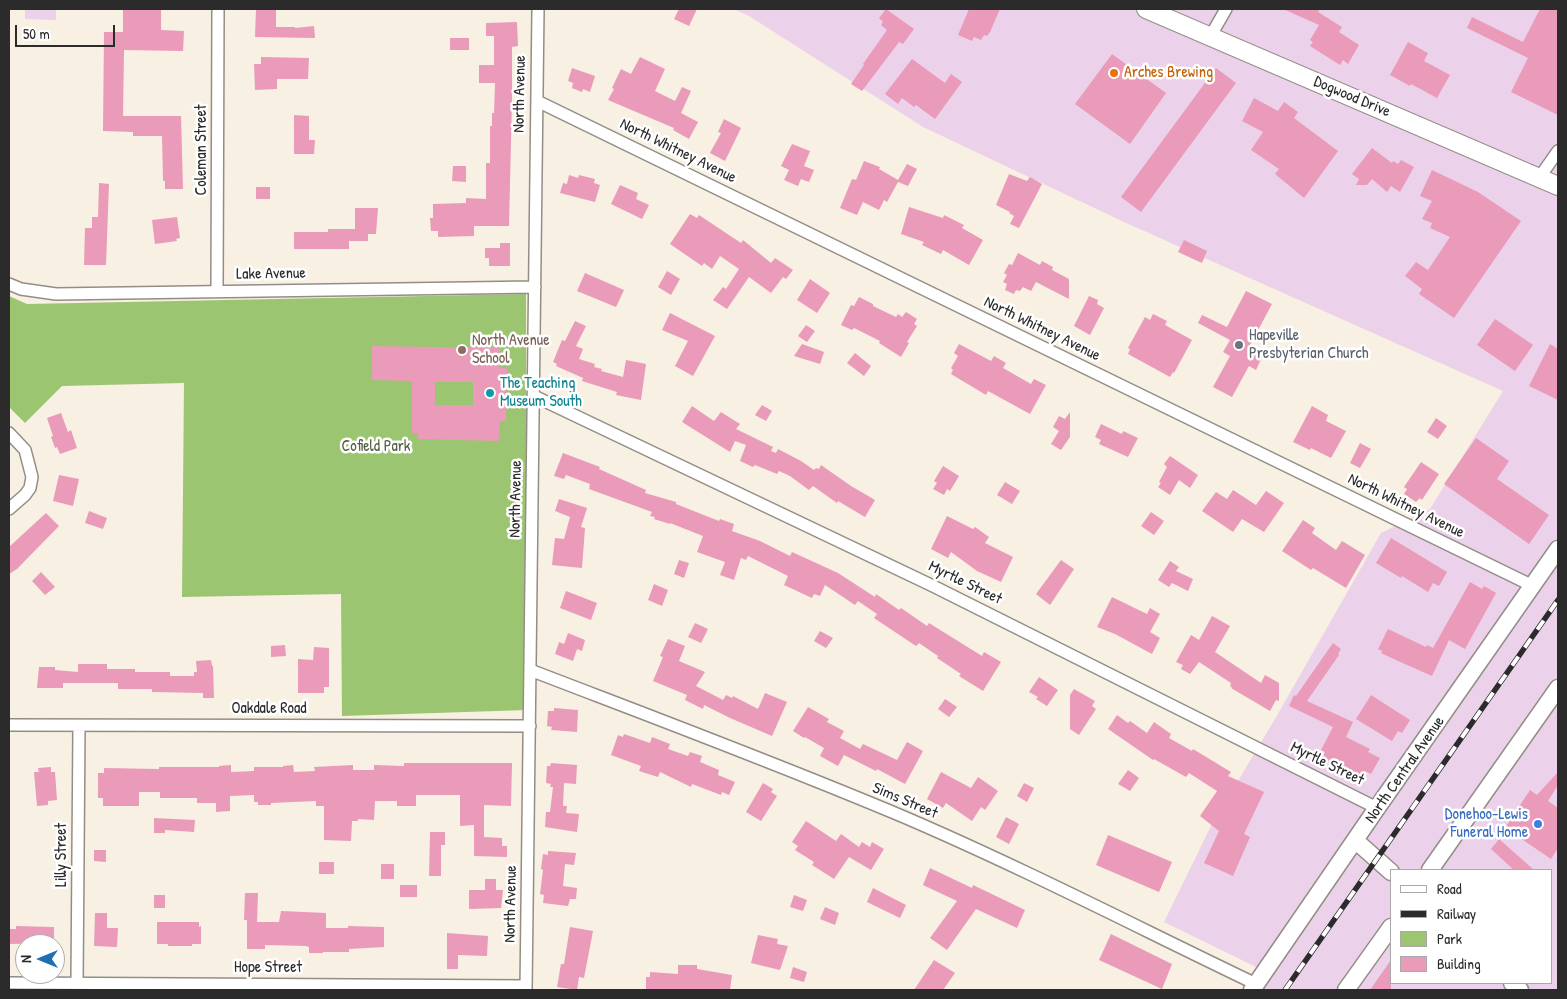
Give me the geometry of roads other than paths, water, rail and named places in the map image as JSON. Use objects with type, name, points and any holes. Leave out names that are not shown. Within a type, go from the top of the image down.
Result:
[{"type":"main road","name":"Dogwood Drive","points":[[1146,9],[1558,186]]},
{"type":"main road","name":"North Central Avenue","points":[[1254,987],[1558,550]]},
{"type":"main road","points":[[1431,869],[1558,688]]},
{"type":"main road","points":[[1356,841],[1390,871]]},
{"type":"main road","points":[[1346,990],[1390,928]]},
{"type":"street","name":"Coleman Street","points":[[217,291],[218,9]]},
{"type":"street","name":"North Avenue","points":[[526,988],[538,9]]},
{"type":"street","points":[[1210,37],[1226,9]]},
{"type":"street","name":"North Whitney Avenue","points":[[537,101],[1533,586]]},
{"type":"street","points":[[1540,178],[1558,151]]},
{"type":"street","name":"Lake Avenue","points":[[9,284],[22,289],[56,294],[535,287]]},
{"type":"street","name":"Myrtle Street","points":[[534,396],[931,585],[1377,808]]},
{"type":"street","points":[[9,433],[25,450],[32,477],[30,488],[26,495],[9,509]]},
{"type":"street","name":"Sims Street","points":[[530,670],[795,772],[905,818],[1005,863],[1254,987]]},
{"type":"street","name":"Oakdale Road","points":[[9,725],[530,726]]},
{"type":"street","name":"Lilly Street","points":[[77,984],[78,726]]},
{"type":"street","name":"Hope Street","points":[[9,983],[526,988]]},
{"type":"railway","points":[[1285,990],[1558,600]]},
{"type":"place","name":"Arches Brewing","points":[[1114,73]]},
{"type":"place","name":"Hapeville Presbyterian Church","points":[[1239,345]]},
{"type":"place","name":"North Avenue School","points":[[462,350]]},
{"type":"place","name":"The Teaching Museum South","points":[[490,393]]},
{"type":"place","name":"Donehoo-Lewis Funeral Home","points":[[1538,824]]},
{"type":"park label","name":"Cofield Park","points":[[376,447]]}]
